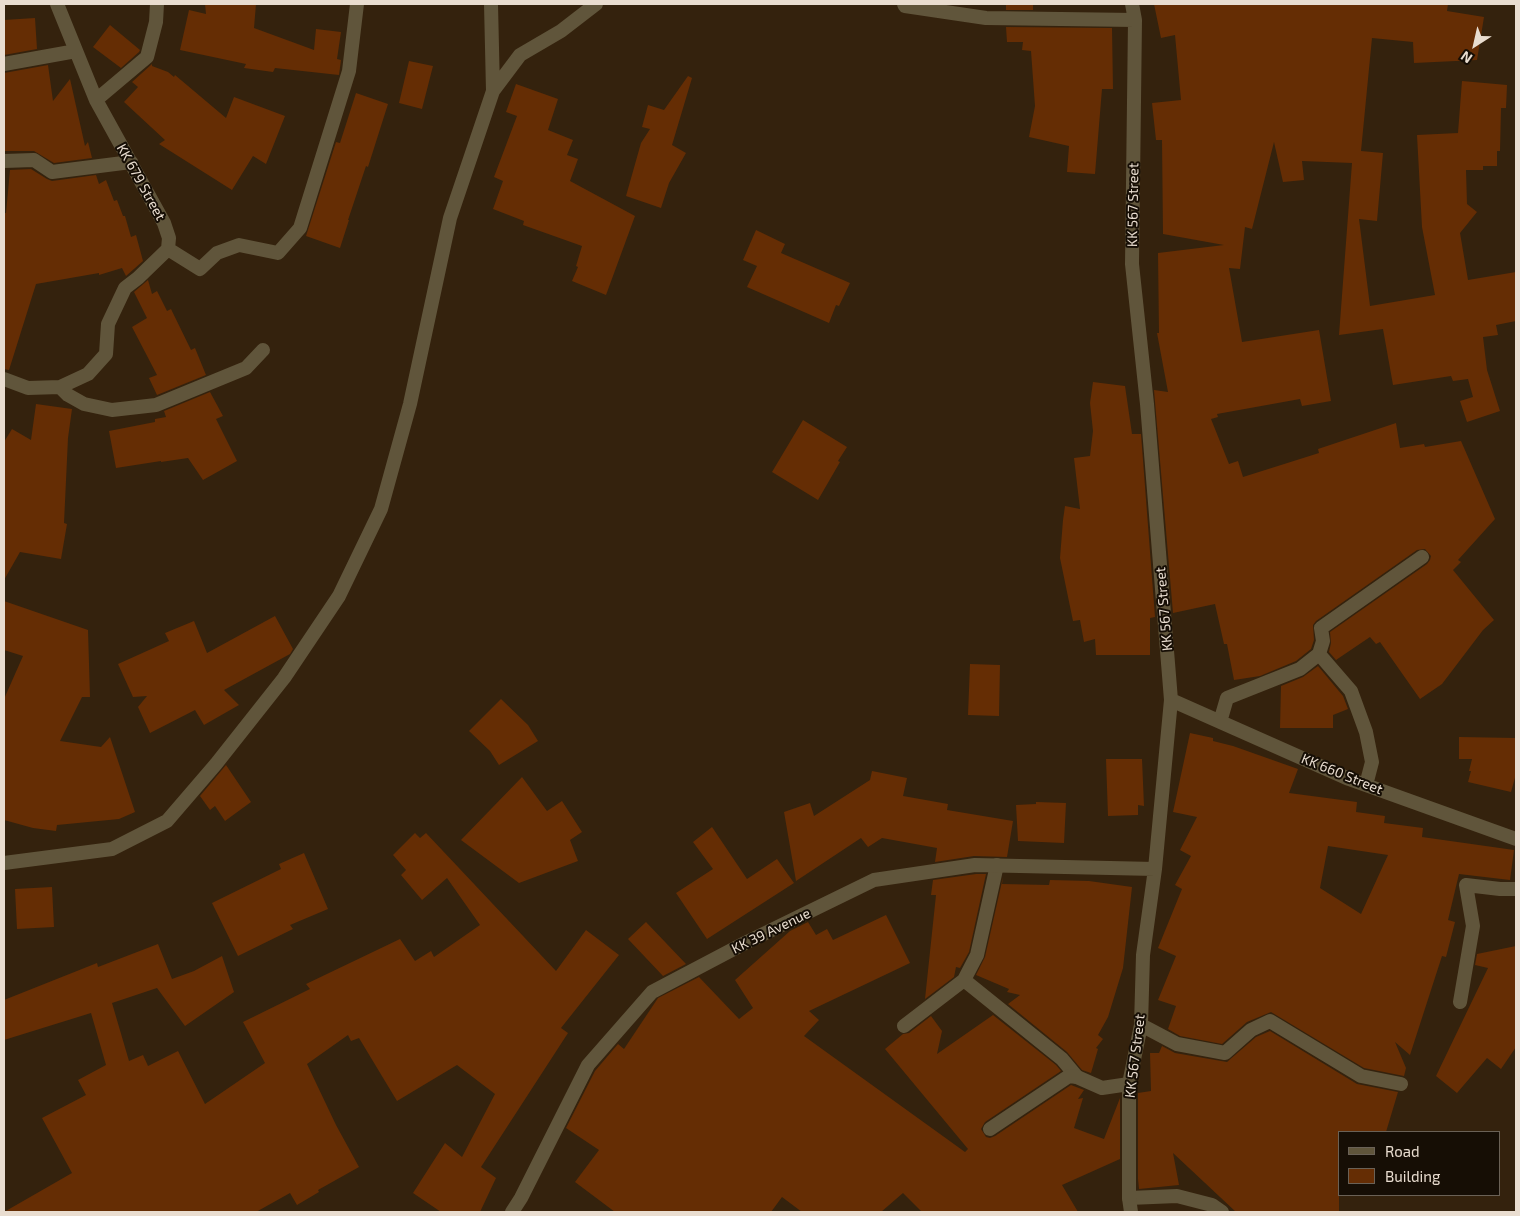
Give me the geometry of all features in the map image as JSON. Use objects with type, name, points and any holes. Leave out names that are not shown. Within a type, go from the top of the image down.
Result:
[{"type":"street","name":"KK 679 Street","points":[[57,4],[96,100],[164,223],[169,238],[168,249]]},
{"type":"street","points":[[96,100],[147,57],[156,22],[157,4]]},
{"type":"street","points":[[4,380],[28,388],[60,388],[88,374],[106,354],[108,324],[124,288],[138,278],[168,249],[200,269],[217,253],[240,245],[278,253],[300,228],[349,71],[357,4]]},
{"type":"street","points":[[491,4],[493,91]]},
{"type":"street","points":[[4,864],[112,848],[167,820],[216,764],[284,678],[339,596],[381,509],[410,404],[450,218],[493,91],[520,55],[561,31],[596,4]]},
{"type":"street","points":[[904,4],[905,6],[986,18],[1135,20]]},
{"type":"street","name":"KK 567 Street","points":[[1130,1205],[1129,1084],[1141,1025],[1143,956],[1155,869],[1171,700],[1147,404],[1132,264],[1135,20],[1132,4]]},
{"type":"street","points":[[4,64],[76,51]]},
{"type":"street","points":[[4,161],[34,160],[52,172],[131,162]]},
{"type":"street","points":[[60,388],[84,404],[112,410],[156,405],[246,368],[263,350]]},
{"type":"street","points":[[1220,722],[1227,698],[1300,669],[1319,654],[1323,641],[1321,628],[1422,557]]},
{"type":"street","points":[[1319,654],[1351,691],[1366,732],[1372,762],[1366,785]]},
{"type":"street","name":"KK 660 Street","points":[[1171,700],[1349,779],[1516,839]]},
{"type":"street","name":"KK 39 Avenue","points":[[512,1212],[521,1198],[588,1065],[652,992],[745,943],[874,880],[975,865],[1155,869]]},
{"type":"street","points":[[904,1026],[964,980],[978,955],[997,865]]},
{"type":"street","points":[[1460,1002],[1473,926],[1466,885],[1516,889]]},
{"type":"street","points":[[964,980],[1062,1059],[1077,1077]]},
{"type":"street","points":[[1141,1025],[1177,1044],[1225,1053],[1251,1030],[1270,1021],[1362,1076],[1401,1084]]},
{"type":"street","points":[[990,1129],[1069,1076],[1077,1077],[1102,1088],[1129,1084]]},
{"type":"street","points":[[1130,1205],[1177,1196],[1212,1205],[1222,1212]]},
{"type":"building","points":[[205,4],[256,4],[254,28],[314,50],[316,29],[341,32],[337,59],[341,60],[339,75],[275,68],[273,72],[244,68],[246,64],[180,50],[189,10],[206,14]]},
{"type":"building","points":[[1006,4],[1033,4],[1033,10],[1006,10]]},
{"type":"building","points":[[1154,4],[1448,4],[1447,11],[1484,17],[1477,60],[1414,63],[1413,42],[1372,38],[1361,151],[1383,153],[1377,221],[1359,219],[1370,306],[1435,295],[1422,227],[1417,135],[1458,133],[1462,81],[1507,85],[1506,108],[1501,108],[1500,151],[1497,151],[1497,166],[1483,166],[1483,170],[1466,170],[1467,204],[1477,212],[1460,233],[1468,280],[1516,272],[1516,321],[1496,325],[1498,335],[1483,337],[1487,370],[1500,411],[1467,422],[1460,401],[1473,397],[1468,379],[1453,381],[1451,376],[1393,385],[1383,329],[1339,335],[1352,163],[1302,161],[1304,180],[1283,182],[1274,142],[1252,229],[1245,227],[1240,269],[1229,268],[1242,342],[1319,330],[1331,401],[1302,406],[1300,399],[1217,414],[1218,417],[1211,419],[1229,464],[1238,461],[1243,477],[1319,453],[1318,449],[1396,423],[1400,448],[1424,444],[1425,447],[1461,441],[1495,519],[1458,560],[1461,562],[1453,570],[1494,620],[1483,630],[1442,684],[1420,699],[1380,642],[1376,644],[1370,637],[1336,660],[1329,652],[1331,643],[1330,632],[1427,564],[1431,556],[1425,549],[1417,550],[1316,621],[1313,625],[1314,640],[1311,649],[1296,661],[1260,676],[1234,680],[1227,644],[1224,644],[1215,604],[1173,613],[1154,390],[1168,392],[1157,333],[1159,333],[1158,253],[1224,245],[1163,234],[1162,140],[1156,140],[1152,103],[1181,100],[1175,35],[1161,38]]},
{"type":"building","points":[[35,18],[37,49],[4,55],[4,20]]},
{"type":"building","points":[[110,25],[140,50],[121,68],[93,47]]},
{"type":"building","points":[[1006,27],[1112,28],[1113,89],[1102,89],[1095,174],[1067,172],[1069,146],[1029,137],[1035,106],[1031,51],[1022,50],[1023,42],[1007,42]]},
{"type":"building","points":[[409,61],[433,66],[422,109],[399,103]]},
{"type":"building","points":[[152,64],[152,66],[168,72],[174,77],[175,75],[226,118],[234,97],[285,116],[266,164],[253,156],[232,190],[159,144],[165,140],[124,102],[138,87],[132,82]]},
{"type":"building","points":[[48,65],[53,101],[70,79],[85,146],[88,142],[92,158],[54,163],[34,151],[4,151],[4,73]]},
{"type":"building","points":[[688,76],[692,78],[672,145],[686,153],[669,183],[661,208],[626,196],[641,143],[650,129],[642,127],[648,105],[664,110]]},
{"type":"building","points":[[516,84],[558,99],[548,130],[573,140],[567,155],[578,159],[570,181],[635,216],[606,295],[572,281],[578,267],[576,266],[582,246],[523,225],[524,221],[493,209],[503,181],[494,177],[517,116],[506,112]]},
{"type":"building","points":[[356,93],[388,104],[340,248],[306,236],[336,142],[340,143]]},
{"type":"building","points":[[31,169],[52,181],[96,175],[99,184],[106,180],[114,201],[117,200],[123,216],[125,216],[131,237],[136,235],[143,261],[126,276],[122,268],[99,275],[99,273],[36,284],[9,370],[4,369],[4,213],[6,213],[10,170]]},
{"type":"building","points":[[756,230],[785,244],[781,253],[850,283],[839,306],[836,305],[829,323],[747,287],[757,266],[743,260]]},
{"type":"building","points":[[148,280],[152,294],[157,291],[167,311],[171,309],[191,350],[195,348],[206,375],[157,395],[149,378],[157,375],[132,327],[147,318],[134,292]]},
{"type":"building","points":[[1093,382],[1125,386],[1132,434],[1141,434],[1155,617],[1150,618],[1150,655],[1096,655],[1095,639],[1084,642],[1080,620],[1073,621],[1060,558],[1063,520],[1065,506],[1080,509],[1074,458],[1090,456],[1093,431],[1090,403]]},
{"type":"building","points":[[210,392],[223,416],[216,419],[237,461],[203,480],[188,458],[116,468],[109,431],[155,422],[155,419],[166,417],[164,411]]},
{"type":"building","points":[[36,404],[72,409],[68,438],[64,523],[67,524],[61,559],[20,552],[4,580],[4,442],[12,429],[31,440]]},
{"type":"building","points":[[803,420],[847,447],[818,500],[772,472]]},
{"type":"building","points":[[4,601],[88,630],[90,697],[82,697],[60,741],[101,747],[110,737],[135,812],[119,819],[57,825],[56,831],[33,828],[4,820],[4,699],[23,656],[4,650]]},
{"type":"building","points":[[275,616],[293,649],[290,654],[224,690],[239,705],[204,725],[195,710],[150,733],[138,707],[147,696],[133,697],[118,664],[169,641],[165,633],[194,621],[207,653]]},
{"type":"building","points":[[970,664],[1000,665],[999,716],[968,715]]},
{"type":"building","points":[[1318,666],[1343,696],[1348,709],[1333,715],[1333,728],[1280,728],[1281,686],[1303,677]]},
{"type":"building","points":[[501,699],[528,725],[538,741],[499,765],[490,751],[469,731]]},
{"type":"building","points":[[1190,733],[1213,738],[1213,741],[1233,746],[1298,769],[1289,793],[1357,802],[1356,812],[1385,816],[1384,823],[1423,828],[1422,837],[1514,850],[1510,880],[1459,874],[1448,920],[1455,922],[1446,957],[1442,956],[1410,1055],[1395,1042],[1406,1068],[1404,1076],[1364,1068],[1271,1012],[1247,1022],[1222,1044],[1180,1036],[1168,1029],[1176,1006],[1158,1000],[1176,956],[1158,948],[1182,889],[1175,885],[1191,856],[1180,850],[1197,817],[1173,812]],"holes":[[[1328,846],[1388,855],[1361,914],[1320,888]]]},
{"type":"building","points":[[1459,737],[1516,738],[1516,774],[1511,792],[1468,782],[1472,759],[1459,759]]},
{"type":"building","points":[[1106,759],[1142,759],[1144,806],[1138,805],[1138,815],[1108,816]]},
{"type":"building","points":[[226,765],[251,802],[225,821],[215,806],[210,810],[200,796]]},
{"type":"building","points":[[872,771],[907,778],[903,796],[948,804],[947,810],[1013,821],[1007,857],[974,856],[935,862],[937,848],[882,838],[868,847],[861,838],[796,881],[784,812],[810,803],[814,816],[870,780]]},
{"type":"building","points":[[522,777],[547,811],[562,801],[582,832],[570,840],[578,861],[519,883],[461,840]]},
{"type":"building","points":[[1036,802],[1066,803],[1064,843],[1018,841],[1016,805],[1036,804]]},
{"type":"building","points":[[712,827],[747,879],[777,859],[794,883],[707,939],[676,893],[713,869],[693,842]]},
{"type":"building","points":[[415,833],[420,838],[426,833],[556,971],[586,930],[619,955],[561,1028],[568,1033],[481,1167],[496,1178],[480,1212],[441,1212],[413,1193],[445,1143],[462,1157],[495,1094],[457,1065],[397,1101],[359,1038],[351,1041],[348,1035],[307,1064],[336,1125],[359,1167],[318,1190],[319,1192],[297,1205],[290,1193],[256,1212],[4,1212],[72,1173],[42,1118],[86,1095],[78,1080],[106,1065],[91,1013],[4,1040],[4,1000],[97,963],[98,967],[158,944],[172,979],[194,971],[222,956],[234,992],[185,1026],[157,988],[112,1003],[129,1061],[143,1055],[148,1066],[178,1051],[205,1104],[265,1063],[243,1022],[310,989],[306,984],[400,939],[415,961],[431,951],[434,957],[480,925],[447,878],[422,900],[401,875],[406,870],[393,855]]},
{"type":"building","points":[[304,853],[328,909],[290,925],[293,929],[238,956],[212,903],[281,869],[279,864]]},
{"type":"building","points":[[986,874],[969,952],[960,968],[956,967],[954,977],[925,999],[936,895],[931,895],[933,880]]},
{"type":"building","points":[[1003,877],[1002,884],[1049,885],[1050,880],[1089,881],[1132,887],[1123,968],[1108,1017],[1098,1035],[1103,1039],[1096,1048],[1098,1049],[1091,1073],[1082,1070],[1067,1052],[1008,1004],[1020,995],[1007,992],[1009,989],[976,975],[985,957]]},
{"type":"building","points":[[52,887],[54,927],[17,929],[15,889]]},
{"type":"building","points":[[886,915],[910,963],[809,1011],[819,1020],[804,1036],[965,1152],[968,1149],[885,1049],[903,1034],[909,1033],[931,1016],[942,1031],[937,1054],[993,1015],[1061,1071],[985,1122],[981,1129],[986,1137],[995,1136],[1071,1085],[1084,1090],[1078,1099],[1083,1098],[1074,1128],[1104,1139],[1120,1098],[1120,1159],[1062,1185],[1078,1212],[922,1212],[903,1193],[881,1212],[802,1212],[782,1197],[771,1212],[615,1212],[575,1182],[599,1150],[566,1128],[595,1071],[618,1044],[624,1049],[658,998],[699,977],[739,1019],[753,1008],[735,980],[790,931],[808,922],[816,935],[827,929],[833,940]]},
{"type":"building","points":[[646,922],[686,964],[663,976],[628,939]]},
{"type":"building","points":[[1516,946],[1516,1047],[1501,1069],[1487,1058],[1457,1093],[1436,1076],[1488,968],[1475,965],[1477,954]]},
{"type":"building","points":[[1270,1031],[1357,1084],[1398,1092],[1386,1131],[1338,1131],[1339,1212],[1236,1212],[1173,1153],[1179,1185],[1139,1189],[1138,1093],[1151,1091],[1150,1053],[1159,1053],[1162,1046],[1175,1053],[1227,1062],[1256,1037]]}]
